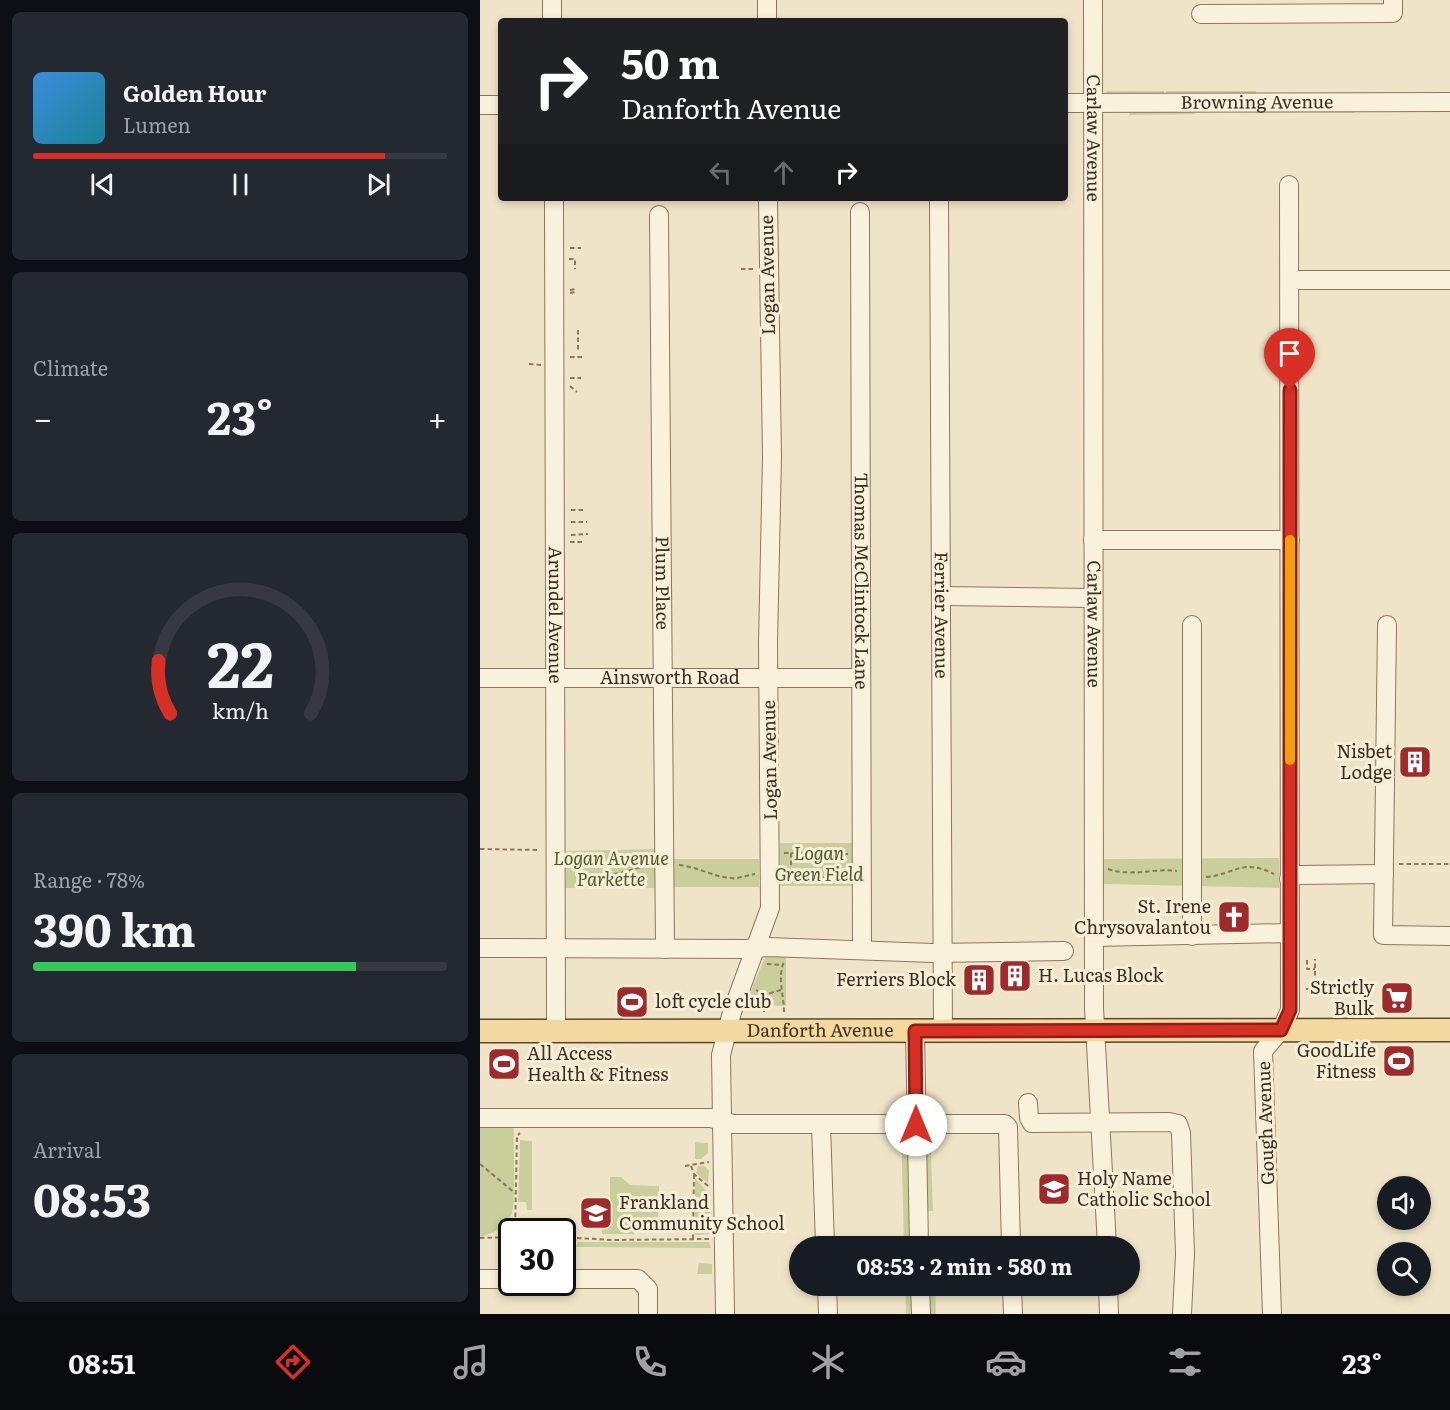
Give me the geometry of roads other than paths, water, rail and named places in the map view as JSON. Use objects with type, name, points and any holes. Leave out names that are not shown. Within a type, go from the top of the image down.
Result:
[{"type":"main road","name":"Danforth Avenue","points":[[480,1031],[1450,1030]]},
{"type":"street","points":[[552,0],[552,18]]},
{"type":"street","points":[[766,0],[767,18]]},
{"type":"street","name":"Carlaw Avenue","points":[[1093,0],[1094,943],[1107,1236]]},
{"type":"street","points":[[1201,14],[1393,13],[1393,0]]},
{"type":"street","name":"Browning Avenue","points":[[1068,103],[1450,102]]},
{"type":"street","points":[[480,105],[498,105]]},
{"type":"street","name":"Gough Avenue","points":[[1272,1314],[1263,1051],[1281,1030],[1290,1010],[1289,185]]},
{"type":"street","name":"Arundel Avenue","points":[[554,201],[556,1031]]},
{"type":"street","name":"Logan Avenue","points":[[725,1314],[721,1055],[726,1031],[759,955],[770,908],[769,678],[772,457],[768,201]]},
{"type":"street","name":"Ferrier Avenue","points":[[939,201],[943,1031]]},
{"type":"street","name":"Thomas McClintock Lane","points":[[860,212],[862,950]]},
{"type":"street","name":"Plum Place","points":[[659,215],[665,949]]},
{"type":"street","points":[[1290,280],[1450,280]]},
{"type":"street","points":[[1092,540],[1290,540]]},
{"type":"street","points":[[941,596],[1092,598]]},
{"type":"street","points":[[1192,625],[1192,936]]},
{"type":"street","points":[[1387,625],[1383,935],[1450,936]]},
{"type":"street","name":"Ainsworth Road","points":[[480,678],[860,678]]},
{"type":"street","points":[[1289,879],[1298,875],[1384,869]]},
{"type":"street","points":[[480,948],[665,949],[784,956],[862,950],[942,953],[1069,951],[1094,943],[1192,936],[1289,933]]},
{"type":"street","points":[[915,1031],[919,1236]]},
{"type":"street","points":[[1028,1103],[1032,1123],[1169,1122],[1178,1124],[1181,1133],[1185,1254],[1182,1314]]},
{"type":"street","points":[[480,1118],[711,1118],[733,1124],[1005,1124],[1008,1127],[1011,1236]]},
{"type":"street","points":[[820,1124],[825,1236]]},
{"type":"street","points":[[480,1279],[498,1279]]},
{"type":"street","points":[[576,1279],[638,1279],[648,1289],[648,1314]]},
{"type":"street","points":[[827,1296],[828,1314]]},
{"type":"street","points":[[920,1296],[921,1314]]},
{"type":"street","points":[[1012,1296],[1013,1314]]},
{"type":"street","points":[[1108,1296],[1109,1314]]},
{"type":"place","name":"Nisbet Lodge","points":[[1415,762]]},
{"type":"place","name":"St. Irene Chrysovalantou","points":[[1234,917]]},
{"type":"place","name":"H. Lucas Block","points":[[1015,976]]},
{"type":"place","name":"Ferriers Block","points":[[979,980]]},
{"type":"place","name":"Strictly Bulk","points":[[1397,998]]},
{"type":"place","name":"loft cycle club","points":[[632,1002]]},
{"type":"place","name":"GoodLife Fitness","points":[[1399,1061]]},
{"type":"place","name":"All Access Health & Fitness","points":[[504,1064]]},
{"type":"place","name":"Holy Name Catholic School","points":[[1054,1189]]},
{"type":"place","name":"Frankland Community School","points":[[596,1213]]},
{"type":"park label","name":"Logan Green Field","points":[[819,864]]},
{"type":"park label","name":"Logan Avenue Parkette","points":[[611,869]]}]
